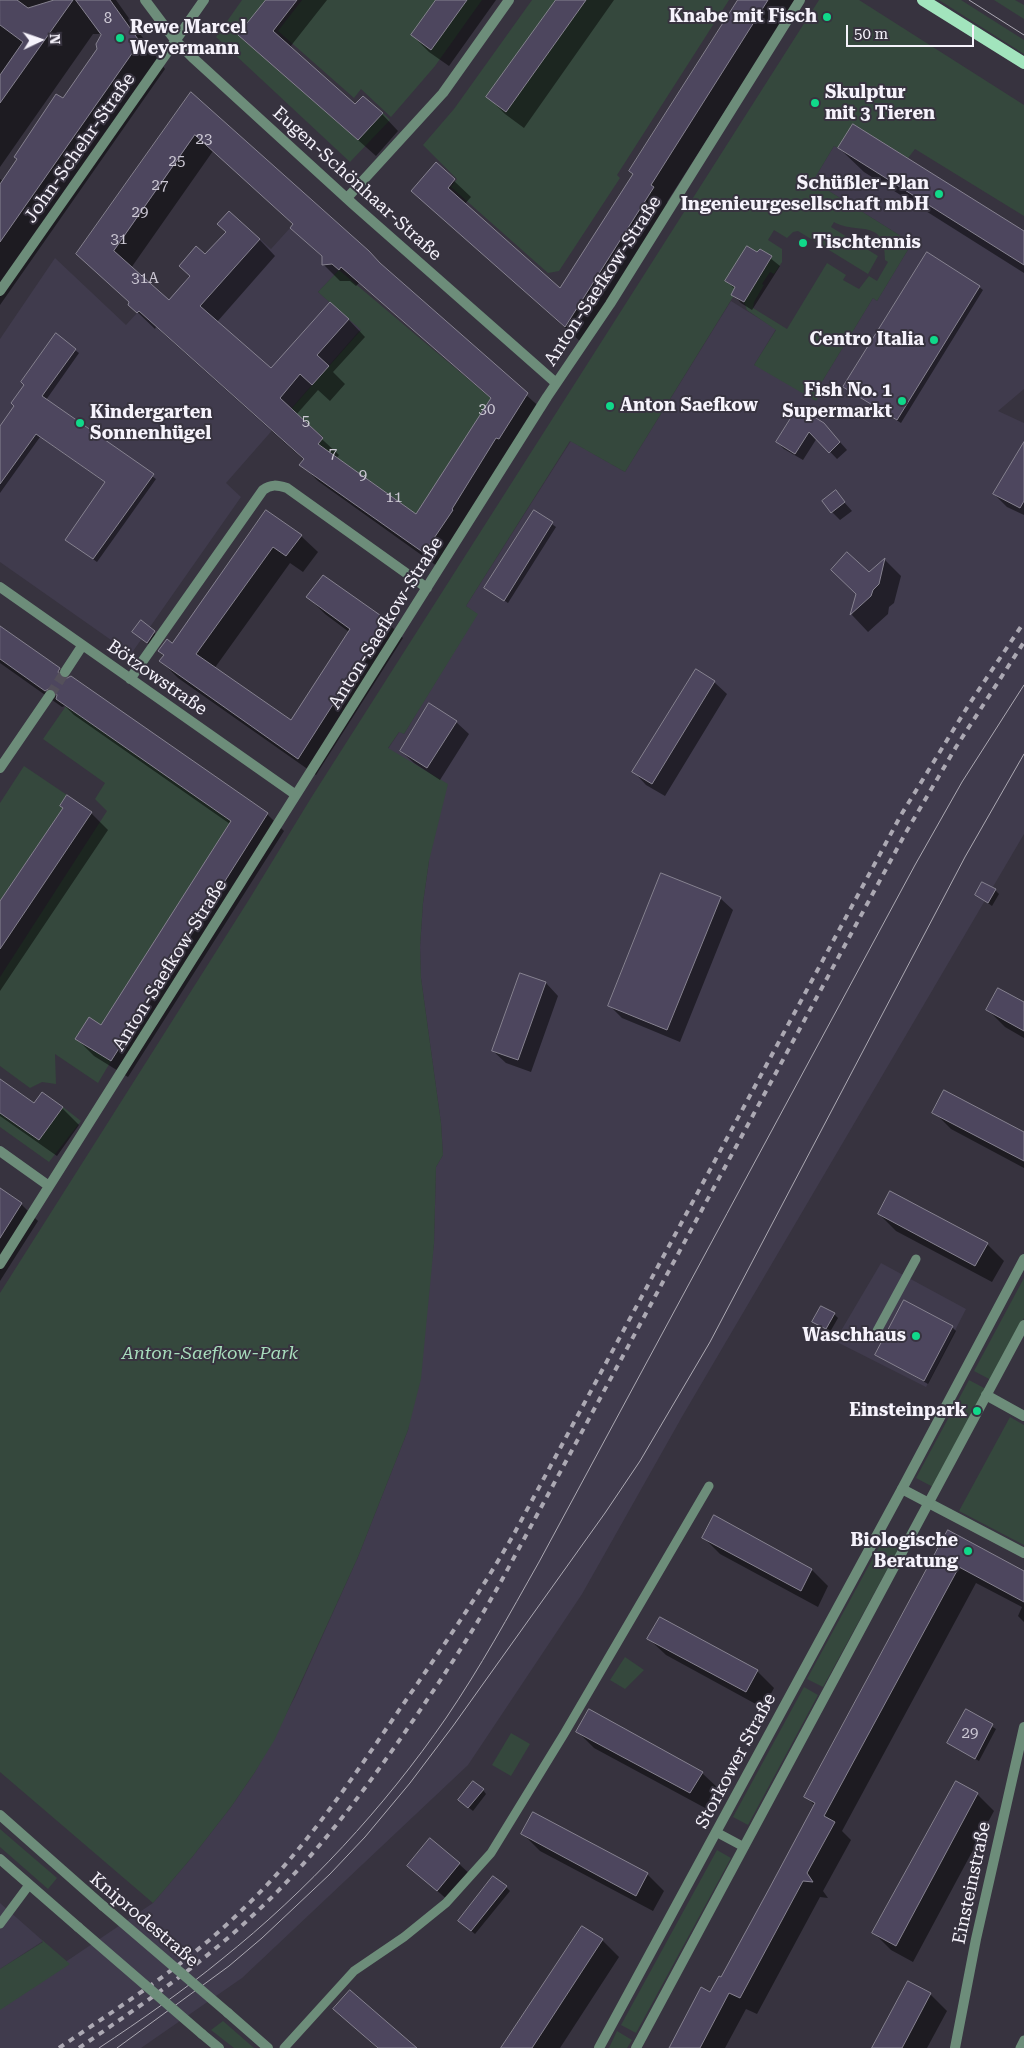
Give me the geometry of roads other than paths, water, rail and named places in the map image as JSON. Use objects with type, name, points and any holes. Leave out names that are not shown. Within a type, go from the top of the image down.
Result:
[{"type":"main road","points":[[922,0],[1024,62]]},
{"type":"street","name":"Eugen-Schönhaar-Straße","points":[[145,0],[175,40],[347,198],[556,383]]},
{"type":"street","name":"John-Schehr-Straße","points":[[0,290],[204,0]]},
{"type":"street","points":[[347,198],[414,127],[443,92],[509,0]]},
{"type":"street","name":"Anton-Saefkow-Straße","points":[[0,1264],[556,383],[610,304],[800,0]]},
{"type":"street","points":[[130,679],[263,490],[269,486],[275,485],[287,488],[427,588]]},
{"type":"street","name":"Bötzowstraße","points":[[0,587],[296,796]]},
{"type":"street","points":[[65,672],[82,646]]},
{"type":"street","points":[[0,768],[50,694]]},
{"type":"street","points":[[0,1151],[49,1186]]},
{"type":"street","name":"Storkower Straße","points":[[599,2048],[902,1489],[1024,1259]]},
{"type":"street","points":[[636,2048],[1024,1325]]},
{"type":"street","points":[[986,1395],[1024,1416]]},
{"type":"street","points":[[902,1489],[1024,1553]]},
{"type":"street","name":"Einsteinstraße","points":[[955,2048],[976,1939],[1024,1726]]},
{"type":"street","name":"Kniprodestraße","points":[[0,1815],[268,2048]]},
{"type":"street","points":[[0,1859],[219,2048]]},
{"type":"lane","points":[[877,1331],[916,1259]]},
{"type":"lane","points":[[284,2048],[354,1971],[404,1938],[446,1903],[491,1853],[564,1734],[709,1486]]},
{"type":"lane","points":[[716,1832],[744,1848]]},
{"type":"lane","points":[[0,1924],[29,1885]]},
{"type":"lane","points":[[1020,2048],[1024,2040]]},
{"type":"tunnel","points":[[50,695],[65,672]]},
{"type":"tram line","points":[[969,0],[1024,35]]},
{"type":"tram line","points":[[99,2048],[146,2016],[222,1959],[314,1877],[343,1847],[397,1784],[459,1699],[539,1562],[915,865],[962,782],[1024,685]]},
{"type":"tram line","points":[[117,2048],[229,1966],[262,1938],[330,1874],[365,1837],[410,1783],[453,1726],[605,1513],[640,1461],[710,1342],[965,857],[1024,754]]},
{"type":"railway","points":[[59,2048],[178,1965],[222,1929],[264,1888],[323,1818],[440,1650],[515,1532],[901,815],[968,706],[1024,622]]},
{"type":"railway","points":[[79,2048],[145,2002],[210,1953],[272,1897],[312,1854],[350,1808],[430,1696],[493,1596],[905,834],[956,747],[1024,642]]},
{"type":"place","name":"Knabe mit Fisch","points":[[827,17]]},
{"type":"place","name":"Rewe Marcel Weyermann","points":[[120,38]]},
{"type":"place","name":"Skulptur mit 3 Tieren","points":[[815,103]]},
{"type":"place","name":"Schüßler-Plan Ingenieurgesellschaft mbH","points":[[939,194]]},
{"type":"place","name":"Tischtennis","points":[[803,243]]},
{"type":"place","name":"Centro Italia","points":[[934,340]]},
{"type":"place","name":"Fish No. 1 Supermarkt","points":[[902,401]]},
{"type":"place","name":"Anton Saefkow","points":[[610,406]]},
{"type":"place","name":"Kindergarten Sonnenhügel","points":[[80,423]]},
{"type":"place","name":"Waschhaus","points":[[916,1336]]},
{"type":"place","name":"Einsteinpark","points":[[977,1411]]},
{"type":"place","name":"Biologische Beratung","points":[[968,1551]]},
{"type":"park label","name":"Anton-Saefkow-Park","points":[[210,1354]]}]
